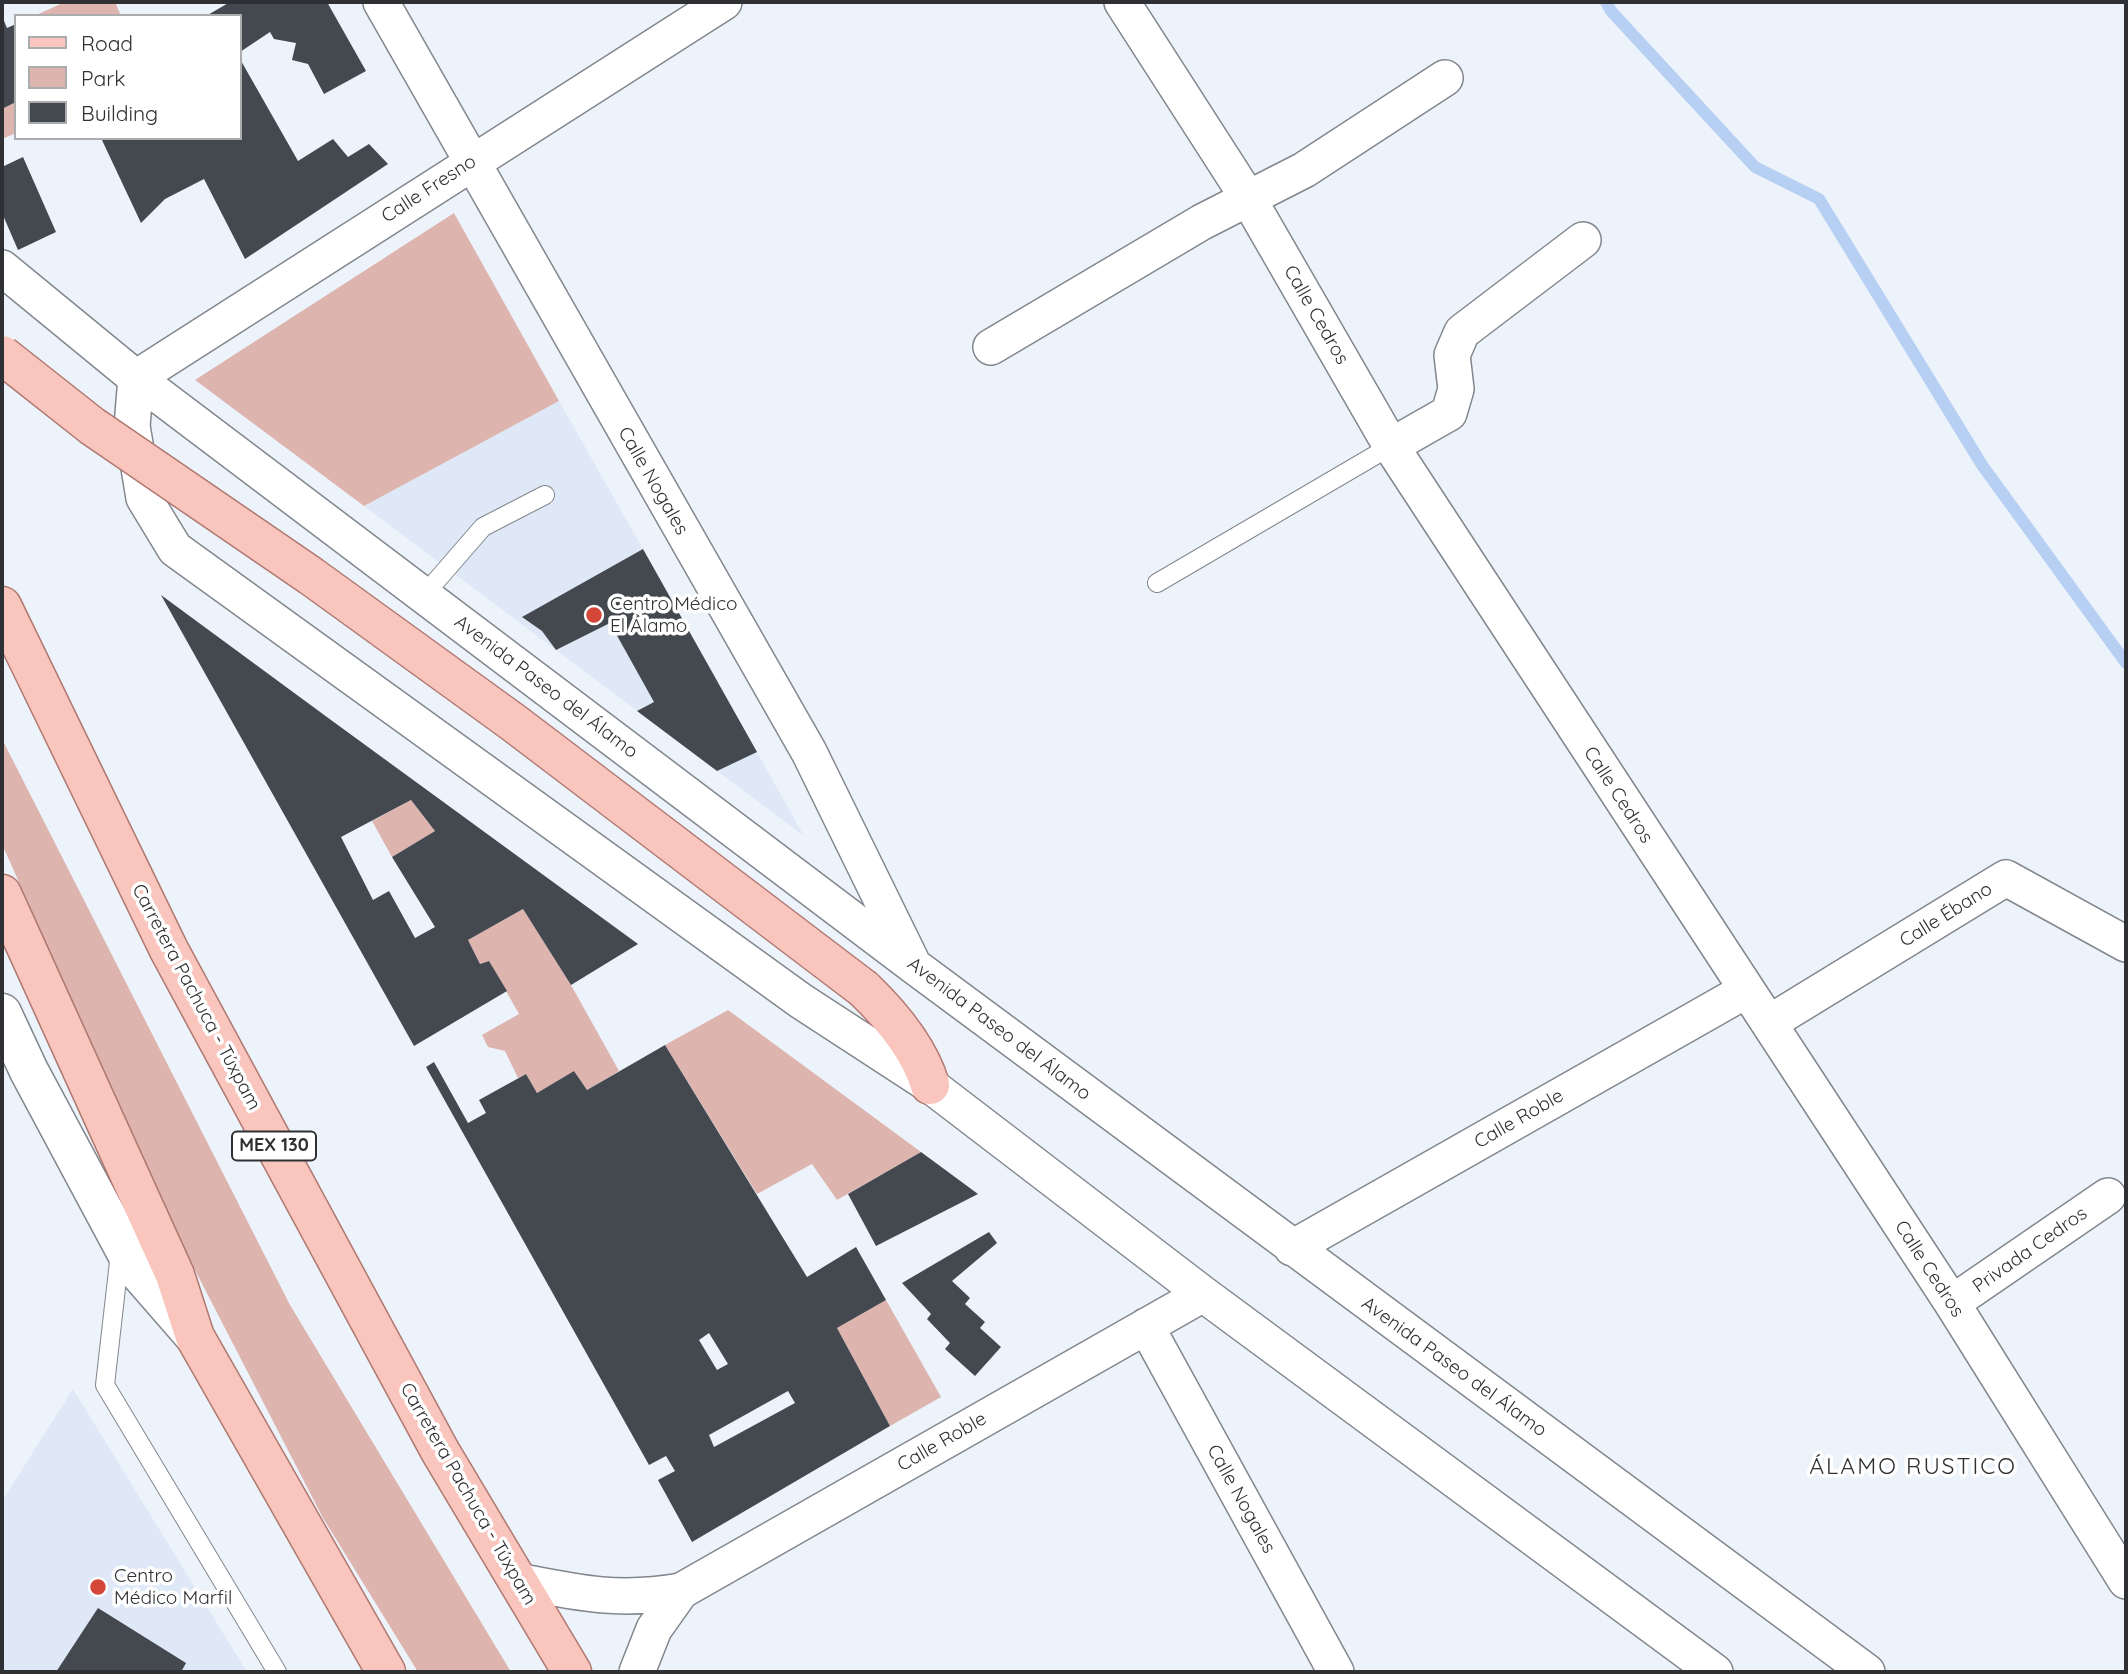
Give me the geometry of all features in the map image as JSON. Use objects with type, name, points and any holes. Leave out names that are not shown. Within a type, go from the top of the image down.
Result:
[{"type":"main road","points":[[2,355],[92,426],[311,576],[514,723],[864,989],[899,1027],[925,1067],[930,1085]]},
{"type":"main road","name":"Carretera Pachuca - Túxpam","points":[[2,606],[169,950],[440,1451],[572,1672]]},
{"type":"main road","points":[[2,894],[61,1030],[175,1275],[195,1337],[386,1672]]},
{"type":"street","name":"Calle Nogales","points":[[381,2],[809,752],[914,966]]},
{"type":"street","name":"Calle Fresno","points":[[136,378],[724,2]]},
{"type":"street","name":"Calle Cedros","points":[[1122,2],[1248,198],[1391,446],[1745,991],[1769,1023],[1952,1303],[2126,1581]]},
{"type":"street","points":[[991,347],[1248,198],[1304,170],[1445,78]]},
{"type":"street","points":[[1391,446],[1449,413],[1456,389],[1452,355],[1462,332],[1583,240]]},
{"type":"street","name":"Avenida Paseo del Álamo","points":[[2,268],[136,378],[914,966],[1867,1672]]},
{"type":"street","points":[[136,378],[132,426],[144,498],[175,549],[801,1001],[930,1085],[1203,1294],[1715,1672]]},
{"type":"street","name":"Calle Ébano","points":[[1769,1023],[2006,878],[2126,944]]},
{"type":"street","name":"Calle Roble","points":[[1292,1248],[1745,991]]},
{"type":"street","points":[[2,1013],[134,1267],[195,1337]]},
{"type":"street","name":"Privada Cedros","points":[[1952,1303],[2108,1196]]},
{"type":"street","name":"Calle Roble","points":[[518,1581],[591,1596],[643,1598],[681,1591],[1203,1294]]},
{"type":"street","name":"Calle Nogales","points":[[1146,1326],[1336,1672]]},
{"type":"street","name":"Calle Roble","points":[[637,1672],[654,1629],[681,1591]]},
{"type":"lane","points":[[1157,583],[1391,446]]},
{"type":"lane","points":[[424,595],[483,527],[545,495]]},
{"type":"lane","points":[[121,1243],[106,1385],[277,1672]]},
{"type":"shaded area","name":"Centro Médico El Álamo","points":[[559,401],[643,549],[804,836],[364,506]]},
{"type":"shaded area","name":"Centro Médico Marfil","points":[[73,1389],[247,1672],[2,1672],[2,1501]]},
{"type":"green space","points":[[65,2],[115,2],[120,14],[38,14]]},
{"type":"green space","points":[[14,103],[14,134],[2,139],[2,109]]},
{"type":"green space","points":[[454,213],[559,401],[364,506],[195,380]]},
{"type":"green space","points":[[2,739],[290,1305],[511,1672],[418,1672],[323,1518],[166,1214],[2,844]]},
{"type":"green space","points":[[411,800],[435,831],[392,857],[372,821]]},
{"type":"green space","points":[[523,909],[571,985],[619,1071],[587,1090],[574,1071],[537,1093],[526,1074],[518,1078],[505,1051],[488,1047],[482,1035],[519,1014],[489,961],[480,964],[468,940]]},
{"type":"green space","points":[[728,1010],[921,1152],[837,1200],[812,1164],[757,1194],[665,1045]]},
{"type":"green space","points":[[886,1300],[941,1397],[890,1426],[837,1328]]},
{"type":"building","points":[[230,2],[327,2],[366,71],[324,94],[308,64],[292,60],[296,43],[274,39],[270,32],[242,51],[242,14],[209,14]]},
{"type":"building","points":[[2,16],[7,28],[14,25],[14,103],[2,109]]},
{"type":"building","points":[[242,63],[298,161],[333,139],[348,157],[369,144],[388,164],[245,259],[204,179],[165,199],[141,223],[102,140],[242,140]]},
{"type":"building","points":[[23,157],[56,232],[18,250],[2,213],[2,167]]},
{"type":"building","points":[[643,549],[757,752],[717,771],[637,711],[654,702],[610,623],[556,650],[542,631],[522,617]]},
{"type":"building","points":[[161,595],[638,944],[571,985],[523,909],[468,940],[480,964],[489,961],[507,991],[414,1046]],"holes":[[[411,800],[435,831],[392,857],[435,927],[415,938],[389,891],[373,900],[341,837]]]},
{"type":"building","points":[[665,1045],[807,1277],[856,1247],[886,1300],[837,1328],[890,1426],[692,1542],[658,1480],[675,1471],[666,1456],[649,1465],[426,1067],[434,1062],[468,1123],[486,1113],[479,1100],[526,1074],[537,1093],[574,1071],[587,1090]],"holes":[[[709,1333],[728,1364],[717,1370],[699,1340]],[[788,1391],[795,1403],[714,1447],[709,1435]]]},
{"type":"building","points":[[921,1152],[978,1194],[876,1246],[848,1194]]},
{"type":"building","points":[[989,1232],[997,1243],[952,1281],[970,1298],[965,1304],[985,1322],[980,1328],[1001,1347],[975,1376],[945,1349],[950,1343],[927,1319],[931,1314],[902,1283]]},
{"type":"building","points":[[98,1608],[186,1663],[181,1672],[56,1672]]},
{"type":"waterway","points":[[1606,2],[1611,11],[1755,167],[1819,199],[1982,465],[2126,663]]},
{"type":"place","name":"Centro Médico El Álamo","points":[[594,615]]},
{"type":"place","name":"Centro Médico Marfil","points":[[98,1587]]},
{"type":"district","name":"ÁLAMO RUSTICO","points":[[1913,1467]]}]
